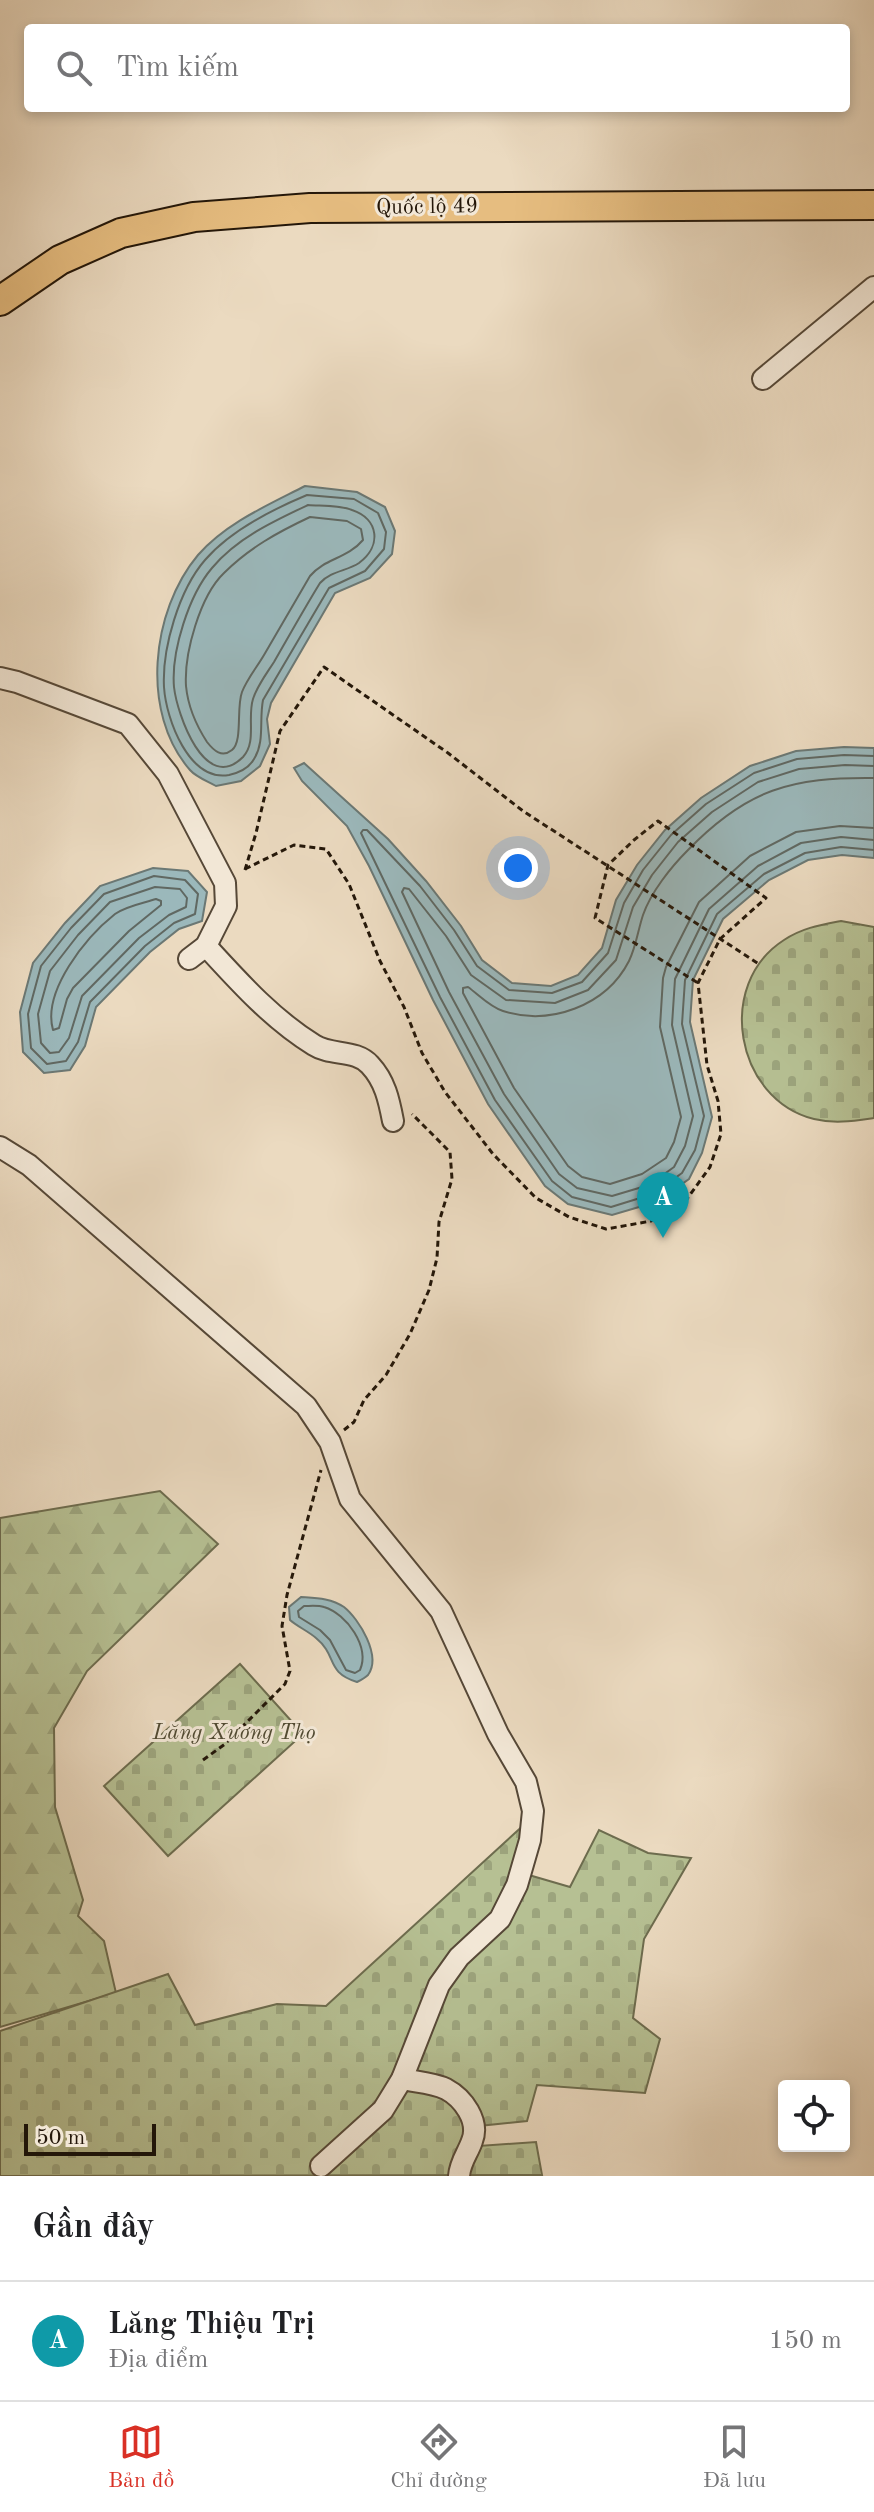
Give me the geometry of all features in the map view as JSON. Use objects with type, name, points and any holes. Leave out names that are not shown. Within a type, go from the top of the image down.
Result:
[{"type":"highway","name":"Quốc lộ 49","points":[[0,301],[60,260],[121,233],[194,217],[310,208],[874,205]]},
{"type":"street","points":[[763,379],[874,287]]},
{"type":"street","points":[[0,678],[128,724],[168,774],[225,883],[226,906],[206,946],[189,959]]},
{"type":"street","points":[[206,946],[252,997],[311,1043],[327,1053],[354,1055],[368,1062],[388,1093],[393,1121]]},
{"type":"street","points":[[0,1147],[29,1165],[306,1406],[330,1442],[350,1499],[441,1611],[498,1734],[526,1782],[533,1811],[530,1840],[517,1885],[500,1919],[459,1957],[439,1985],[402,2079],[383,2110],[321,2166]]},
{"type":"street","points":[[402,2079],[444,2088],[466,2108],[475,2125],[473,2140],[459,2176]]},
{"type":"path","points":[[245,869],[280,731],[324,667],[437,745],[523,811],[759,964]]},
{"type":"path","points":[[225,883],[245,869],[294,845],[326,849],[349,884],[422,1053],[445,1092],[493,1154],[536,1198],[569,1217],[606,1229],[651,1221],[684,1203],[710,1167],[721,1134],[718,1101],[707,1065],[698,983],[720,939],[766,898],[658,821],[608,865],[595,918],[698,983]]},
{"type":"path","points":[[203,1760],[225,1744],[285,1684],[290,1671],[282,1626],[287,1595],[330,1442],[354,1422],[364,1400],[386,1375],[410,1334],[429,1290],[437,1258],[439,1222],[452,1179],[450,1152],[388,1093]]},
{"type":"green space","points":[[841,921],[874,927],[874,1118],[837,1122],[814,1119],[787,1107],[766,1089],[752,1065],[744,1038],[742,1011],[748,984],[762,960],[784,940],[818,926]]},
{"type":"green space","points":[[160,1491],[218,1544],[87,1671],[54,1728],[55,1807],[83,1900],[78,1916],[104,1941],[116,1993],[0,2027],[0,1518]]},
{"type":"green space","name":"Lăng Xương Thọ","points":[[240,1664],[303,1734],[168,1856],[104,1786]]},
{"type":"green space","points":[[538,1812],[522,1873],[570,1887],[599,1830],[648,1853],[691,1858],[644,1939],[633,2018],[660,2039],[645,2093],[537,2085],[527,2121],[479,2126],[479,2146],[536,2142],[542,2175],[0,2176],[0,2031],[168,1974],[195,2025],[277,2004],[326,2006]]},
{"type":"water","points":[[305,486],[357,492],[385,507],[395,531],[392,554],[370,578],[335,593],[271,703],[267,719],[270,744],[260,766],[241,781],[216,786],[190,770],[174,747],[164,720],[158,692],[158,662],[170,604],[182,578],[198,555],[221,533]]},
{"type":"water","points":[[874,748],[874,858],[842,855],[808,860],[769,880],[723,919],[693,980],[690,1022],[712,1117],[702,1153],[689,1179],[656,1202],[612,1215],[568,1204],[545,1186],[488,1104],[347,826],[302,781],[294,768],[304,763],[388,839],[461,926],[482,960],[512,983],[551,986],[578,975],[602,948],[616,900],[637,865],[665,830],[701,798],[750,766],[796,751]]},
{"type":"water","points":[[153,868],[188,871],[207,892],[202,921],[179,929],[150,952],[96,1007],[85,1046],[70,1070],[44,1073],[23,1052],[20,1012],[33,963],[100,886]]},
{"type":"water","points":[[301,1597],[334,1602],[350,1613],[371,1648],[372,1667],[367,1676],[357,1682],[340,1673],[323,1645],[290,1620],[289,1607]]},
{"type":"place","name":"Lăng Thiệu Trị","points":[[663,1238]]}]
